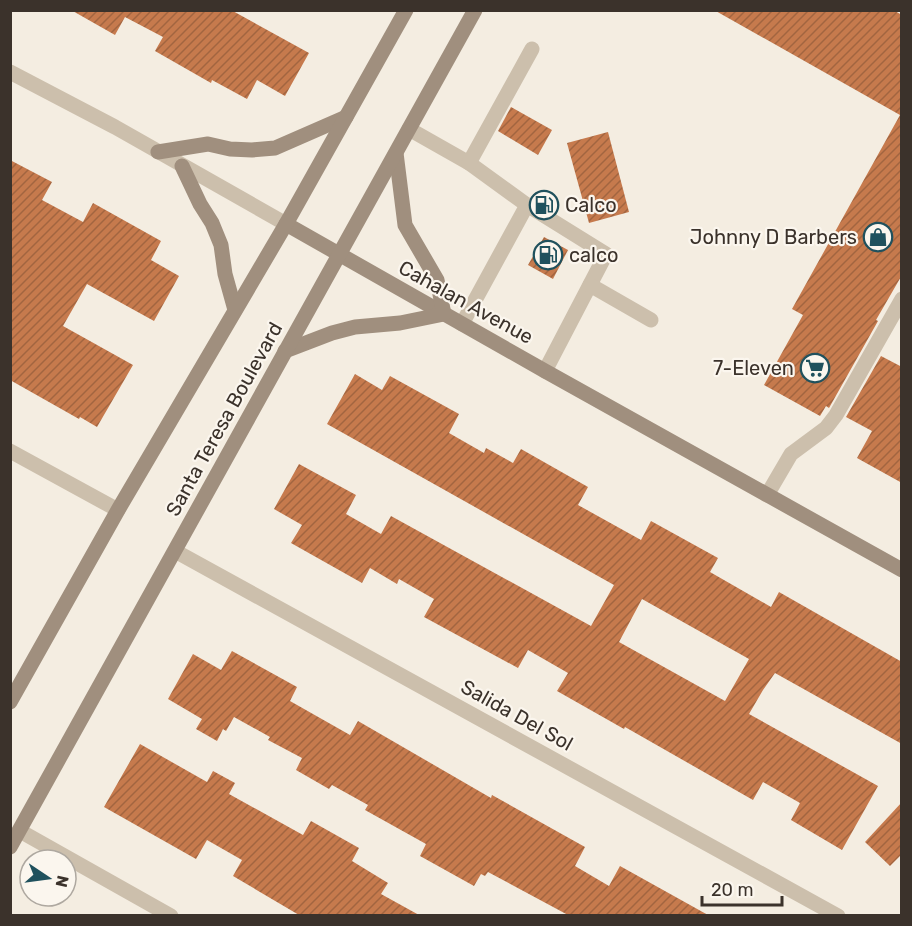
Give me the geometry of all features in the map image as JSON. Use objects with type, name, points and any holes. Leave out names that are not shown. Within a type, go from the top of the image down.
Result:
[{"type":"main road","points":[[10,702],[117,510],[286,224],[406,10]]},
{"type":"main road","name":"Santa Teresa Boulevard","points":[[10,847],[475,10]]},
{"type":"main road","points":[[158,152],[208,144],[230,149],[275,148],[346,117]]},
{"type":"main road","points":[[285,351],[355,327],[400,323],[444,314],[437,280],[405,225],[396,153]]},
{"type":"main road","points":[[182,166],[221,245],[225,274],[235,310]]},
{"type":"main road","name":"Cahalan Avenue","points":[[286,224],[902,570]]},
{"type":"street","points":[[470,163],[532,49]]},
{"type":"street","name":"Cahalan Avenue","points":[[10,72],[286,224]]},
{"type":"street","points":[[409,129],[470,163],[527,205],[606,254],[545,371]]},
{"type":"street","points":[[462,324],[527,205]]},
{"type":"street","points":[[590,285],[651,320]]},
{"type":"street","points":[[767,495],[791,454],[826,428],[836,415],[902,299]]},
{"type":"street","points":[[10,451],[117,510]]},
{"type":"street","name":"Salida Del Sol","points":[[175,552],[216,572],[838,915]]},
{"type":"street","points":[[20,831],[171,915]]},
{"type":"building","points":[[71,10],[231,10],[309,53],[285,96],[257,80],[247,99],[212,80],[211,83],[155,51],[163,37],[125,17],[115,35]]},
{"type":"building","points":[[714,10],[893,10],[902,15],[902,275],[829,408],[826,406],[820,416],[764,385],[803,315],[792,309],[900,115]]},
{"type":"building","points":[[511,107],[552,130],[538,155],[498,131]]},
{"type":"building","points":[[608,132],[629,212],[589,223],[567,143]]},
{"type":"building","points":[[10,160],[52,182],[42,200],[83,222],[93,203],[161,241],[151,260],[179,276],[154,321],[87,284],[63,326],[133,365],[97,427],[10,380]]},
{"type":"building","points":[[544,237],[568,250],[553,279],[528,265]]},
{"type":"building","points":[[881,356],[902,367],[902,483],[857,458],[872,431],[846,417]]},
{"type":"building","points":[[355,374],[382,390],[390,376],[459,414],[449,433],[484,453],[486,448],[513,463],[521,449],[588,487],[578,505],[641,540],[651,521],[718,558],[710,572],[771,607],[779,592],[902,662],[902,744],[775,673],[749,714],[878,786],[842,850],[791,820],[800,803],[763,782],[753,800],[557,691],[568,673],[528,650],[518,668],[424,617],[434,599],[399,579],[397,584],[370,568],[362,583],[291,543],[302,525],[274,509],[299,464],[356,495],[346,514],[381,534],[391,516],[591,626],[614,585],[327,424]],"holes":[[[642,599],[749,659],[725,701],[619,642]]]},
{"type":"building","points":[[232,651],[297,687],[290,701],[350,735],[358,721],[491,798],[492,795],[585,847],[575,866],[609,886],[620,866],[708,915],[568,915],[488,872],[485,876],[481,874],[474,886],[420,856],[426,844],[365,810],[368,805],[332,785],[329,789],[296,770],[302,758],[268,740],[270,737],[234,717],[226,731],[223,729],[217,741],[196,729],[202,719],[168,699],[193,654],[221,670]]},
{"type":"building","points":[[140,744],[207,782],[213,771],[235,783],[229,794],[303,835],[311,821],[359,848],[352,861],[388,883],[381,894],[419,915],[299,915],[233,876],[242,860],[207,840],[196,859],[104,807]]},
{"type":"building","points":[[902,802],[902,854],[890,866],[865,842]]},
{"type":"place","name":"Calco","points":[[544,205]]},
{"type":"place","name":"Johnny D Barbers","points":[[878,237]]},
{"type":"place","name":"calco","points":[[548,255]]},
{"type":"place","name":"7-Eleven","points":[[815,368]]}]
